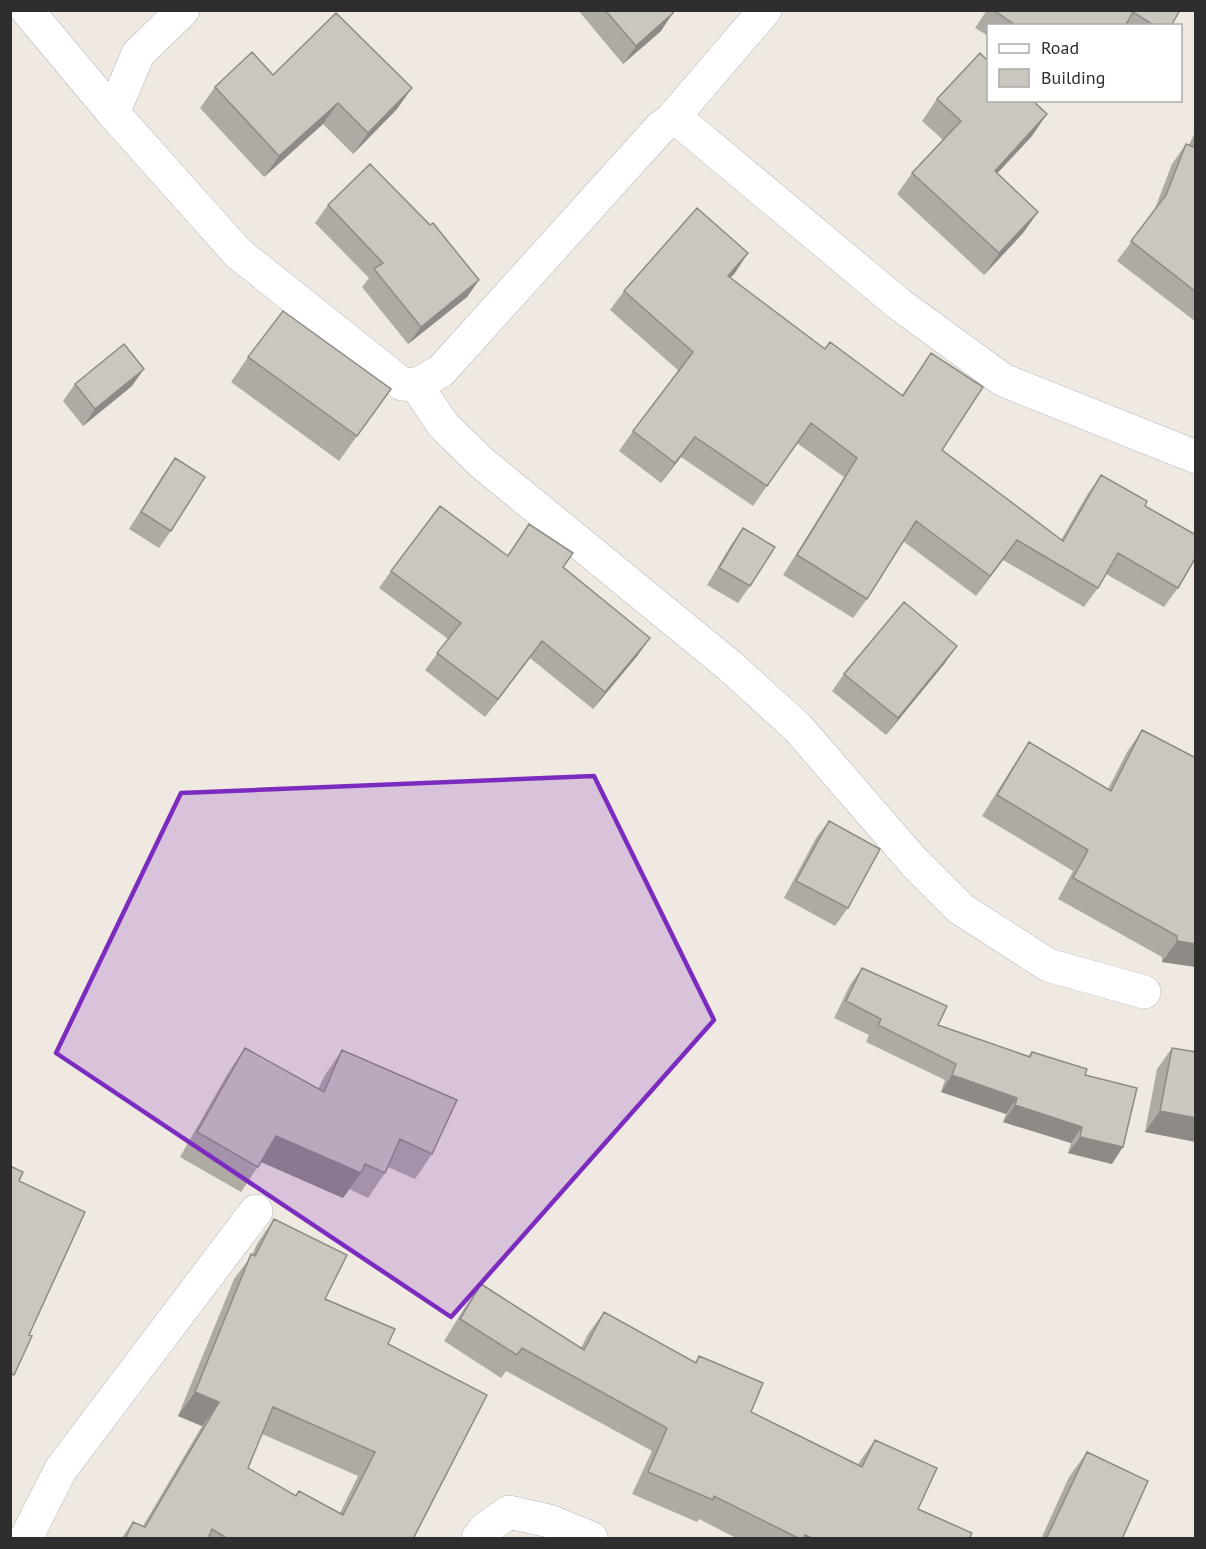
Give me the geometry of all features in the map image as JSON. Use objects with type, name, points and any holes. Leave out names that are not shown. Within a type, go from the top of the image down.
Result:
[{"type":"street","points":[[27,10],[113,113],[238,253],[392,378],[402,384],[416,385],[441,371],[661,127],[671,120],[765,10]]},
{"type":"street","points":[[113,113],[138,54],[183,10]]},
{"type":"street","points":[[671,120],[682,123],[899,303],[1003,380],[1196,457]]},
{"type":"street","points":[[416,385],[444,426],[482,464],[730,666],[798,728],[914,862],[961,909],[1048,965],[1144,992]]},
{"type":"street","points":[[26,1539],[61,1469],[256,1211]]},
{"type":"street","points":[[478,1539],[485,1528],[509,1512],[549,1521],[591,1539]]},
{"type":"highlighted area","points":[[594,776],[714,1020],[451,1317],[56,1053],[181,793]]},
{"type":"building","points":[[605,10],[671,10],[673,13],[636,46]]},
{"type":"building","points":[[993,10],[1180,10],[1172,24],[1152,24],[1133,12],[1126,24],[1014,24]]},
{"type":"building","points":[[336,13],[412,88],[368,133],[338,103],[279,156],[215,87],[252,52],[273,75]]},
{"type":"building","points":[[980,53],[987,60],[987,102],[1034,102],[1047,114],[995,171],[1038,212],[999,253],[912,173],[961,121],[937,99]]},
{"type":"building","points":[[1196,142],[1196,292],[1131,241],[1166,195],[1186,144],[1194,147]]},
{"type":"building","points":[[370,164],[430,225],[433,223],[479,280],[421,327],[374,269],[383,263],[328,205]]},
{"type":"building","points":[[697,208],[748,253],[728,276],[825,349],[830,342],[903,396],[931,353],[983,387],[942,450],[1063,541],[1101,475],[1147,501],[1145,506],[1196,535],[1196,557],[1178,588],[1118,553],[1098,588],[1017,540],[990,576],[916,521],[867,599],[797,555],[857,458],[811,423],[767,486],[695,437],[675,463],[633,431],[693,352],[624,291]]},
{"type":"building","points":[[283,311],[391,389],[357,436],[248,357]]},
{"type":"building","points":[[124,344],[144,369],[95,409],[75,384]]},
{"type":"building","points":[[175,458],[205,477],[171,531],[141,512]]},
{"type":"building","points":[[440,506],[508,556],[529,524],[573,553],[563,567],[650,638],[605,692],[542,641],[498,699],[437,653],[461,623],[391,571]]},
{"type":"building","points":[[743,528],[775,547],[750,586],[719,568]]},
{"type":"building","points":[[904,602],[957,646],[898,718],[844,674]]},
{"type":"building","points":[[1142,730],[1196,758],[1196,944],[1177,941],[1177,936],[1073,878],[1088,850],[997,795],[1029,742],[1111,791]]},
{"type":"building","points":[[829,821],[880,849],[848,908],[796,881]]},
{"type":"building","points":[[862,968],[947,1006],[938,1025],[1030,1057],[1032,1052],[1087,1069],[1085,1075],[1137,1088],[1123,1147],[1080,1137],[1082,1127],[1015,1105],[1017,1098],[952,1075],[956,1064],[878,1025],[881,1019],[846,1001]]},
{"type":"building","points":[[245,1048],[324,1092],[342,1050],[457,1100],[432,1154],[400,1139],[385,1173],[365,1164],[361,1173],[276,1136],[258,1167],[197,1132]]},
{"type":"building","points":[[1172,1048],[1196,1052],[1196,1118],[1160,1111]]},
{"type":"building","points":[[10,1166],[23,1172],[19,1181],[85,1212],[29,1335],[32,1336],[14,1375],[10,1373]]},
{"type":"building","points":[[274,1219],[347,1255],[325,1299],[395,1329],[388,1344],[487,1395],[413,1539],[228,1539],[212,1529],[208,1539],[125,1539],[133,1522],[145,1527],[219,1402],[195,1392],[251,1254],[255,1256]],"holes":[[[273,1407],[375,1452],[343,1515],[299,1491],[296,1496],[248,1468]]]},
{"type":"building","points":[[481,1284],[584,1350],[604,1312],[696,1363],[699,1356],[763,1383],[751,1412],[862,1467],[875,1440],[937,1468],[918,1509],[972,1533],[969,1539],[814,1539],[805,1535],[803,1539],[800,1539],[714,1496],[713,1500],[648,1472],[667,1428],[522,1348],[517,1355],[460,1319]]},
{"type":"building","points":[[1087,1452],[1148,1481],[1122,1539],[1046,1539]]}]
